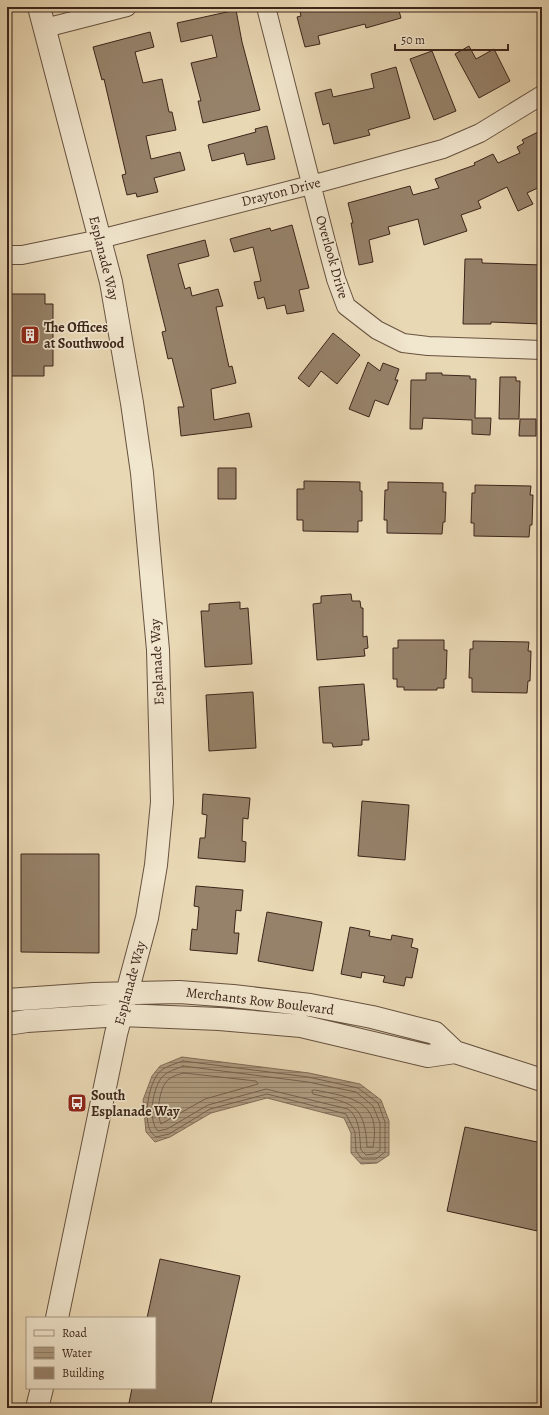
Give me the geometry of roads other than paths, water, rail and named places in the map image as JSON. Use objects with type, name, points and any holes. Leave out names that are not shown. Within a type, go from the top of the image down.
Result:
[{"type":"street","name":"Esplanade Way","points":[[39,7],[112,289],[132,403],[142,473],[158,650],[162,802],[156,865],[147,918],[121,1015],[57,1317]]},
{"type":"street","points":[[45,28],[127,7]]},
{"type":"street","name":"Overlook Drive","points":[[266,7],[336,279],[346,306],[377,330],[403,343],[428,346],[542,350]]},
{"type":"street","name":"Drayton Drive","points":[[7,255],[22,254],[100,239],[443,149],[480,133],[542,95]]},
{"type":"street","name":"Merchants Row Boulevard","points":[[7,1000],[128,992],[179,992],[233,996],[310,1005],[372,1017],[435,1033],[455,1052],[542,1080]]},
{"type":"street","name":"Merchants Row Boulevard","points":[[7,1024],[27,1021],[121,1015],[220,1019],[301,1026],[428,1056],[455,1052]]},
{"type":"street","points":[[37,1408],[42,1389]]},
{"type":"water","points":[[182,1057],[309,1073],[360,1084],[381,1100],[389,1121],[389,1155],[377,1163],[361,1164],[351,1153],[351,1133],[344,1118],[267,1098],[211,1113],[170,1137],[155,1142],[146,1132],[143,1100],[152,1076],[160,1066]]},
{"type":"place","name":"The Offices at Southwood","points":[[30,335]]},
{"type":"place","name":"South Esplanade Way","points":[[77,1103]]}]
